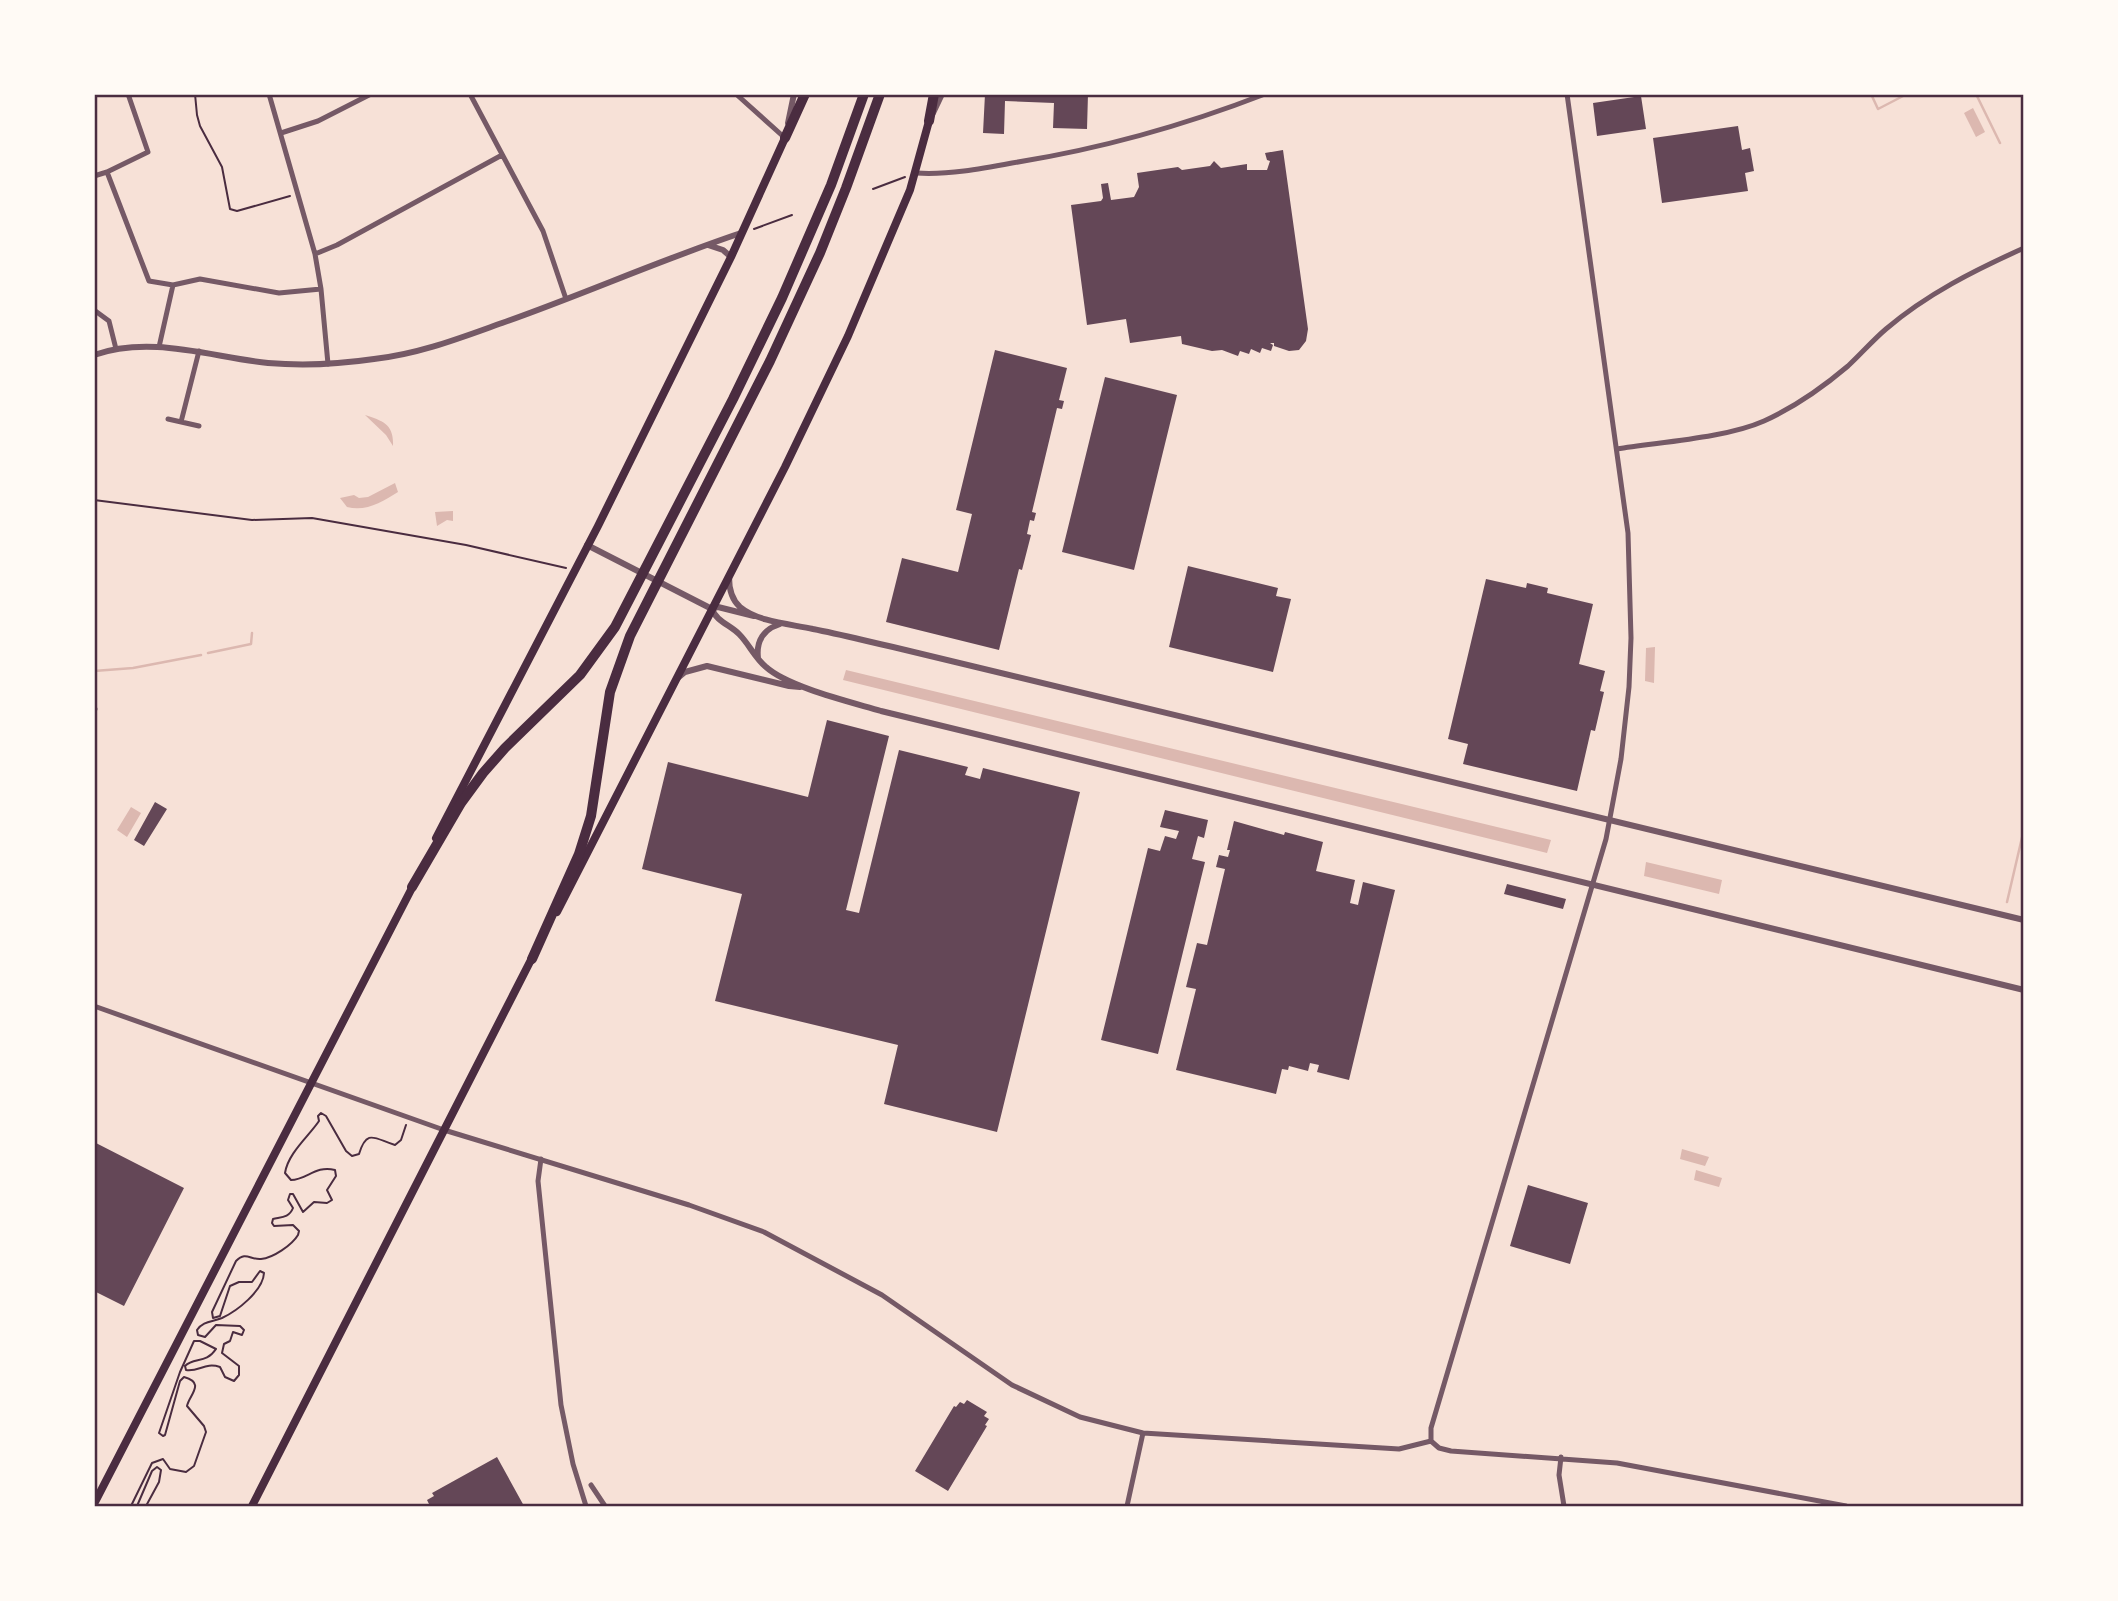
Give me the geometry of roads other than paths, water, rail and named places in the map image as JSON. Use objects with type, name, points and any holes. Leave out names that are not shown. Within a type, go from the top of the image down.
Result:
[{"type":"highway","points":[[785,138],[804,94]]},
{"type":"highway","points":[[412,887],[461,803],[483,773],[580,675],[615,627],[782,298],[831,186],[864,94]]},
{"type":"highway","points":[[532,959],[579,854],[591,816],[610,692],[630,636],[770,361],[820,253],[851,177],[880,94]]},
{"type":"highway","points":[[929,121],[934,94]]},
{"type":"main road","points":[[252,1507],[730,575],[848,336],[916,173],[929,121]]},
{"type":"main road","points":[[94,1504],[587,545],[731,257],[785,138]]},
{"type":"street","points":[[94,176],[148,152],[128,94]]},
{"type":"street","points":[[269,94],[315,254],[328,364]]},
{"type":"street","points":[[281,133],[318,121],[371,94]]},
{"type":"street","points":[[470,94],[543,231],[566,299]]},
{"type":"street","points":[[736,94],[785,138]]},
{"type":"street","points":[[785,138],[794,94]]},
{"type":"street","points":[[929,121],[942,94]]},
{"type":"street","points":[[916,173],[944,173],[1076,153],[1177,126],[1265,94]]},
{"type":"street","points":[[1567,94],[1628,533],[1631,638],[1629,687],[1610,820],[1431,1428],[1431,1441],[1439,1448],[1451,1451],[1616,1463],[1846,1507]]},
{"type":"street","points":[[315,254],[337,245],[502,155]]},
{"type":"street","points":[[107,172],[149,281],[173,285],[200,279],[279,293],[321,289]]},
{"type":"street","points":[[94,355],[116,349],[159,347],[269,363],[328,364],[375,359],[433,348],[741,233]]},
{"type":"street","points":[[706,245],[723,250],[731,257]]},
{"type":"street","points":[[1617,449],[1736,430],[1770,418],[1806,399],[1848,365],[1887,328],[1926,300],[1969,273],[2024,248]]},
{"type":"street","points":[[159,347],[173,285]]},
{"type":"street","points":[[94,310],[109,321],[116,349]]},
{"type":"street","points":[[181,422],[199,351]]},
{"type":"street","points":[[168,419],[200,426]]},
{"type":"street","points":[[587,545],[712,609],[714,615],[739,634],[758,660],[772,673],[802,687],[881,711],[2024,990]]},
{"type":"street","points":[[730,575],[729,586],[733,599],[741,608],[782,623],[893,647],[2024,920]]},
{"type":"street","points":[[712,609],[718,607],[742,615],[758,616]]},
{"type":"street","points":[[758,660],[759,640],[772,626],[782,623]]},
{"type":"street","points":[[675,680],[685,672],[707,666],[802,687]]},
{"type":"street","points":[[94,1006],[444,1130],[689,1205],[764,1232],[882,1295],[1012,1385],[1080,1417],[1143,1433],[1399,1448],[1431,1441]]},
{"type":"street","points":[[541,1159],[538,1181],[561,1405],[573,1464],[586,1507]]},
{"type":"street","points":[[1127,1507],[1143,1433]]},
{"type":"street","points":[[1561,1457],[1559,1475],[1564,1507]]},
{"type":"street","points":[[591,1485],[606,1507]]},
{"type":"waterway","points":[[1871,94],[1878,109],[1907,94]]},
{"type":"waterway","points":[[1976,94],[2000,143]]},
{"type":"waterway","points":[[208,653],[251,644],[252,633]]},
{"type":"waterway","points":[[94,671],[133,668],[201,655]]},
{"type":"waterway","points":[[2007,902],[2024,829]]}]
